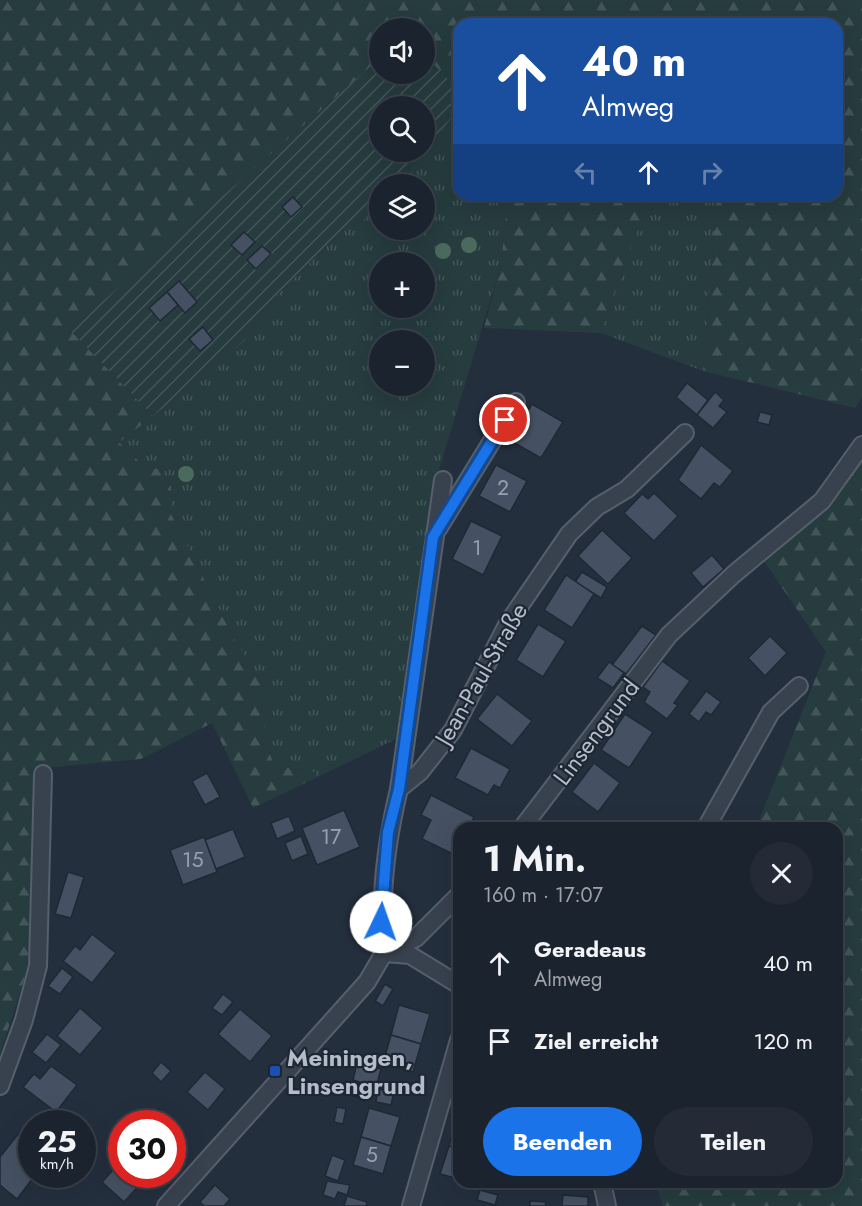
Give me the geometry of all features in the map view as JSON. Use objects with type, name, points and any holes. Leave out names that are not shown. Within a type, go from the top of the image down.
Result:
[{"type":"street","points":[[433,537],[516,402]]},
{"type":"street","name":"Jean-Paul-Straße","points":[[399,789],[420,772],[453,730],[508,623],[568,534],[597,507],[627,489],[685,433]]},
{"type":"street","name":"Linsengrund","points":[[527,822],[669,635],[734,574],[822,501],[862,445]]},
{"type":"street","points":[[166,1206],[367,982],[384,952],[381,922],[388,832],[399,789],[433,537],[443,480]]},
{"type":"street","points":[[709,822],[771,712],[798,686]]},
{"type":"street","points":[[0,1086],[24,1020],[38,966],[43,774]]},
{"type":"street","points":[[384,952],[416,938],[453,902]]},
{"type":"street","points":[[384,952],[410,955],[453,981]]},
{"type":"street","points":[[411,1206],[453,1061]]},
{"type":"street","points":[[603,1188],[607,1206]]},
{"type":"green space","points":[[0,0],[862,0],[862,397],[855,408],[703,371],[717,201],[843,201],[843,18],[453,18],[453,84],[435,66],[435,18],[369,18],[369,68],[70,330],[153,416],[119,442],[141,463],[160,470],[171,486],[171,514],[236,642],[267,691],[263,736],[275,767],[308,769],[320,776],[253,808],[212,723],[141,759],[33,769],[30,935],[27,971],[0,1054]]},
{"type":"green space","points":[[435,66],[453,84],[453,115],[435,141],[435,96],[369,96],[369,162],[420,162],[411,174],[369,174],[369,217],[344,229],[268,304],[244,341],[153,416],[70,330],[369,68],[369,84],[435,84]]},
{"type":"green space","points":[[453,115],[453,201],[507,201],[501,265],[438,473],[400,737],[320,776],[308,769],[275,767],[263,736],[267,691],[236,642],[171,514],[171,486],[160,470],[141,463],[119,441],[244,341],[268,304],[344,229],[369,217],[369,240],[435,240],[435,174],[411,174],[420,162],[435,162],[435,141]]},
{"type":"green space","points":[[507,201],[648,201],[601,333],[484,328],[501,265]]},
{"type":"green space","points":[[648,201],[717,201],[703,371],[601,333]]},
{"type":"green space","points":[[862,461],[862,1206],[663,1206],[657,1188],[843,1188],[843,822],[758,822],[826,652],[764,561],[825,505]]},
{"type":"building","points":[[293,197],[302,207],[291,217],[282,207]]},
{"type":"building","points":[[244,232],[255,242],[242,255],[231,245]]},
{"type":"building","points":[[262,246],[271,254],[256,269],[247,260]]},
{"type":"building","points":[[179,281],[197,302],[185,313],[167,292]]},
{"type":"building","points":[[167,292],[178,305],[160,321],[149,308]]},
{"type":"building","points":[[203,327],[213,340],[200,351],[189,339]]},
{"type":"building","points":[[687,383],[708,400],[697,415],[676,397]]},
{"type":"building","points":[[715,392],[724,400],[719,406],[727,412],[713,428],[697,415]]},
{"type":"building","points":[[532,404],[563,422],[541,458],[511,441]]},
{"type":"building","points":[[760,412],[772,415],[769,425],[757,422]]},
{"type":"building","points":[[701,445],[733,471],[720,487],[714,483],[701,499],[678,480]]},
{"type":"building","points":[[496,465],[527,481],[510,512],[479,496]]},
{"type":"building","points":[[654,493],[678,516],[654,541],[624,513],[642,494],[648,499]]},
{"type":"building","points":[[471,521],[502,536],[483,575],[452,559]]},
{"type":"building","points":[[602,530],[632,558],[608,584],[578,556]]},
{"type":"building","points":[[712,555],[724,569],[703,587],[691,573]]},
{"type":"building","points":[[582,572],[607,587],[601,598],[575,582]]},
{"type":"building","points":[[566,575],[594,594],[572,628],[544,610]]},
{"type":"building","points":[[538,624],[566,641],[543,677],[516,660]]},
{"type":"building","points":[[642,626],[656,635],[626,674],[612,665]]},
{"type":"building","points":[[770,636],[787,653],[765,676],[748,658]]},
{"type":"building","points":[[662,661],[690,681],[674,703],[678,705],[667,719],[644,702],[650,692],[643,687]]},
{"type":"building","points":[[609,662],[624,673],[613,688],[597,678]]},
{"type":"building","points":[[706,691],[721,702],[711,715],[706,712],[699,722],[689,714]]},
{"type":"building","points":[[497,694],[532,721],[512,746],[477,719]]},
{"type":"building","points":[[625,714],[653,732],[629,768],[601,750]]},
{"type":"building","points":[[471,748],[510,769],[500,788],[494,785],[488,795],[455,778]]},
{"type":"building","points":[[594,763],[620,783],[598,812],[572,792]]},
{"type":"building","points":[[207,773],[220,797],[205,805],[192,781]]},
{"type":"building","points":[[431,795],[474,817],[472,822],[453,822],[453,854],[422,839],[431,820],[421,815]]},
{"type":"building","points":[[344,810],[360,847],[317,865],[302,828]]},
{"type":"building","points":[[289,816],[295,831],[277,839],[271,823]]},
{"type":"building","points":[[233,829],[245,857],[216,869],[205,840]]},
{"type":"building","points":[[301,836],[308,854],[292,861],[285,843]]},
{"type":"building","points":[[204,837],[217,872],[183,885],[170,850]]},
{"type":"building","points":[[68,872],[84,877],[71,918],[55,914]]},
{"type":"building","points":[[92,934],[116,953],[92,983],[63,961],[75,946],[80,950]]},
{"type":"building","points":[[62,968],[73,977],[60,994],[48,986]]},
{"type":"building","points":[[385,984],[393,989],[383,1006],[375,1001]]},
{"type":"building","points":[[223,994],[233,1002],[222,1015],[212,1008]]},
{"type":"building","points":[[399,1005],[430,1014],[421,1044],[391,1035]]},
{"type":"building","points":[[80,1008],[103,1028],[80,1055],[57,1036]]},
{"type":"building","points":[[240,1009],[272,1036],[250,1062],[218,1034]]},
{"type":"building","points":[[47,1034],[61,1045],[46,1063],[32,1052]]},
{"type":"building","points":[[391,1035],[421,1044],[413,1072],[383,1063]]},
{"type":"building","points":[[161,1062],[171,1071],[161,1082],[152,1073]]},
{"type":"building","points":[[357,1063],[381,1069],[376,1087],[353,1080]]},
{"type":"building","points":[[51,1066],[77,1085],[58,1110],[53,1110],[23,1087],[34,1074],[40,1079]]},
{"type":"building","points":[[205,1072],[225,1089],[208,1110],[187,1092]]},
{"type":"building","points":[[346,1081],[361,1085],[357,1097],[343,1093]]},
{"type":"building","points":[[378,1089],[394,1092],[391,1105],[376,1102]]},
{"type":"building","points":[[337,1107],[346,1109],[343,1124],[334,1122]]},
{"type":"building","points":[[369,1108],[400,1117],[391,1146],[361,1137]]},
{"type":"building","points":[[453,1132],[453,1147],[449,1146]]},
{"type":"building","points":[[18,1134],[18,1188],[25,1188],[17,1199],[0,1185],[0,1157]]},
{"type":"building","points":[[361,1137],[391,1146],[383,1174],[353,1165]]},
{"type":"building","points":[[449,1146],[453,1147],[453,1177],[440,1174]]},
{"type":"building","points":[[332,1155],[345,1160],[338,1181],[325,1176]]},
{"type":"building","points":[[108,1175],[108,1187],[102,1182]]},
{"type":"building","points":[[327,1181],[350,1185],[347,1195],[338,1192],[335,1199],[323,1195]]},
{"type":"building","points":[[215,1185],[230,1199],[224,1206],[204,1206],[200,1202]]},
{"type":"building","points":[[109,1188],[137,1188],[124,1202]]},
{"type":"building","points":[[480,1190],[498,1195],[495,1205],[477,1200]]},
{"type":"building","points":[[563,1195],[588,1197],[588,1206],[562,1206]]},
{"type":"building","points":[[347,1196],[367,1202],[366,1206],[344,1206]]},
{"type":"building","points":[[530,1201],[546,1202],[545,1206],[530,1206]]},
{"type":"place","name":"Meiningen, Linsengrund","points":[[275,1071]]},
{"type":"route","points":[[381,922],[388,832],[399,789],[433,537],[505,420]]}]
